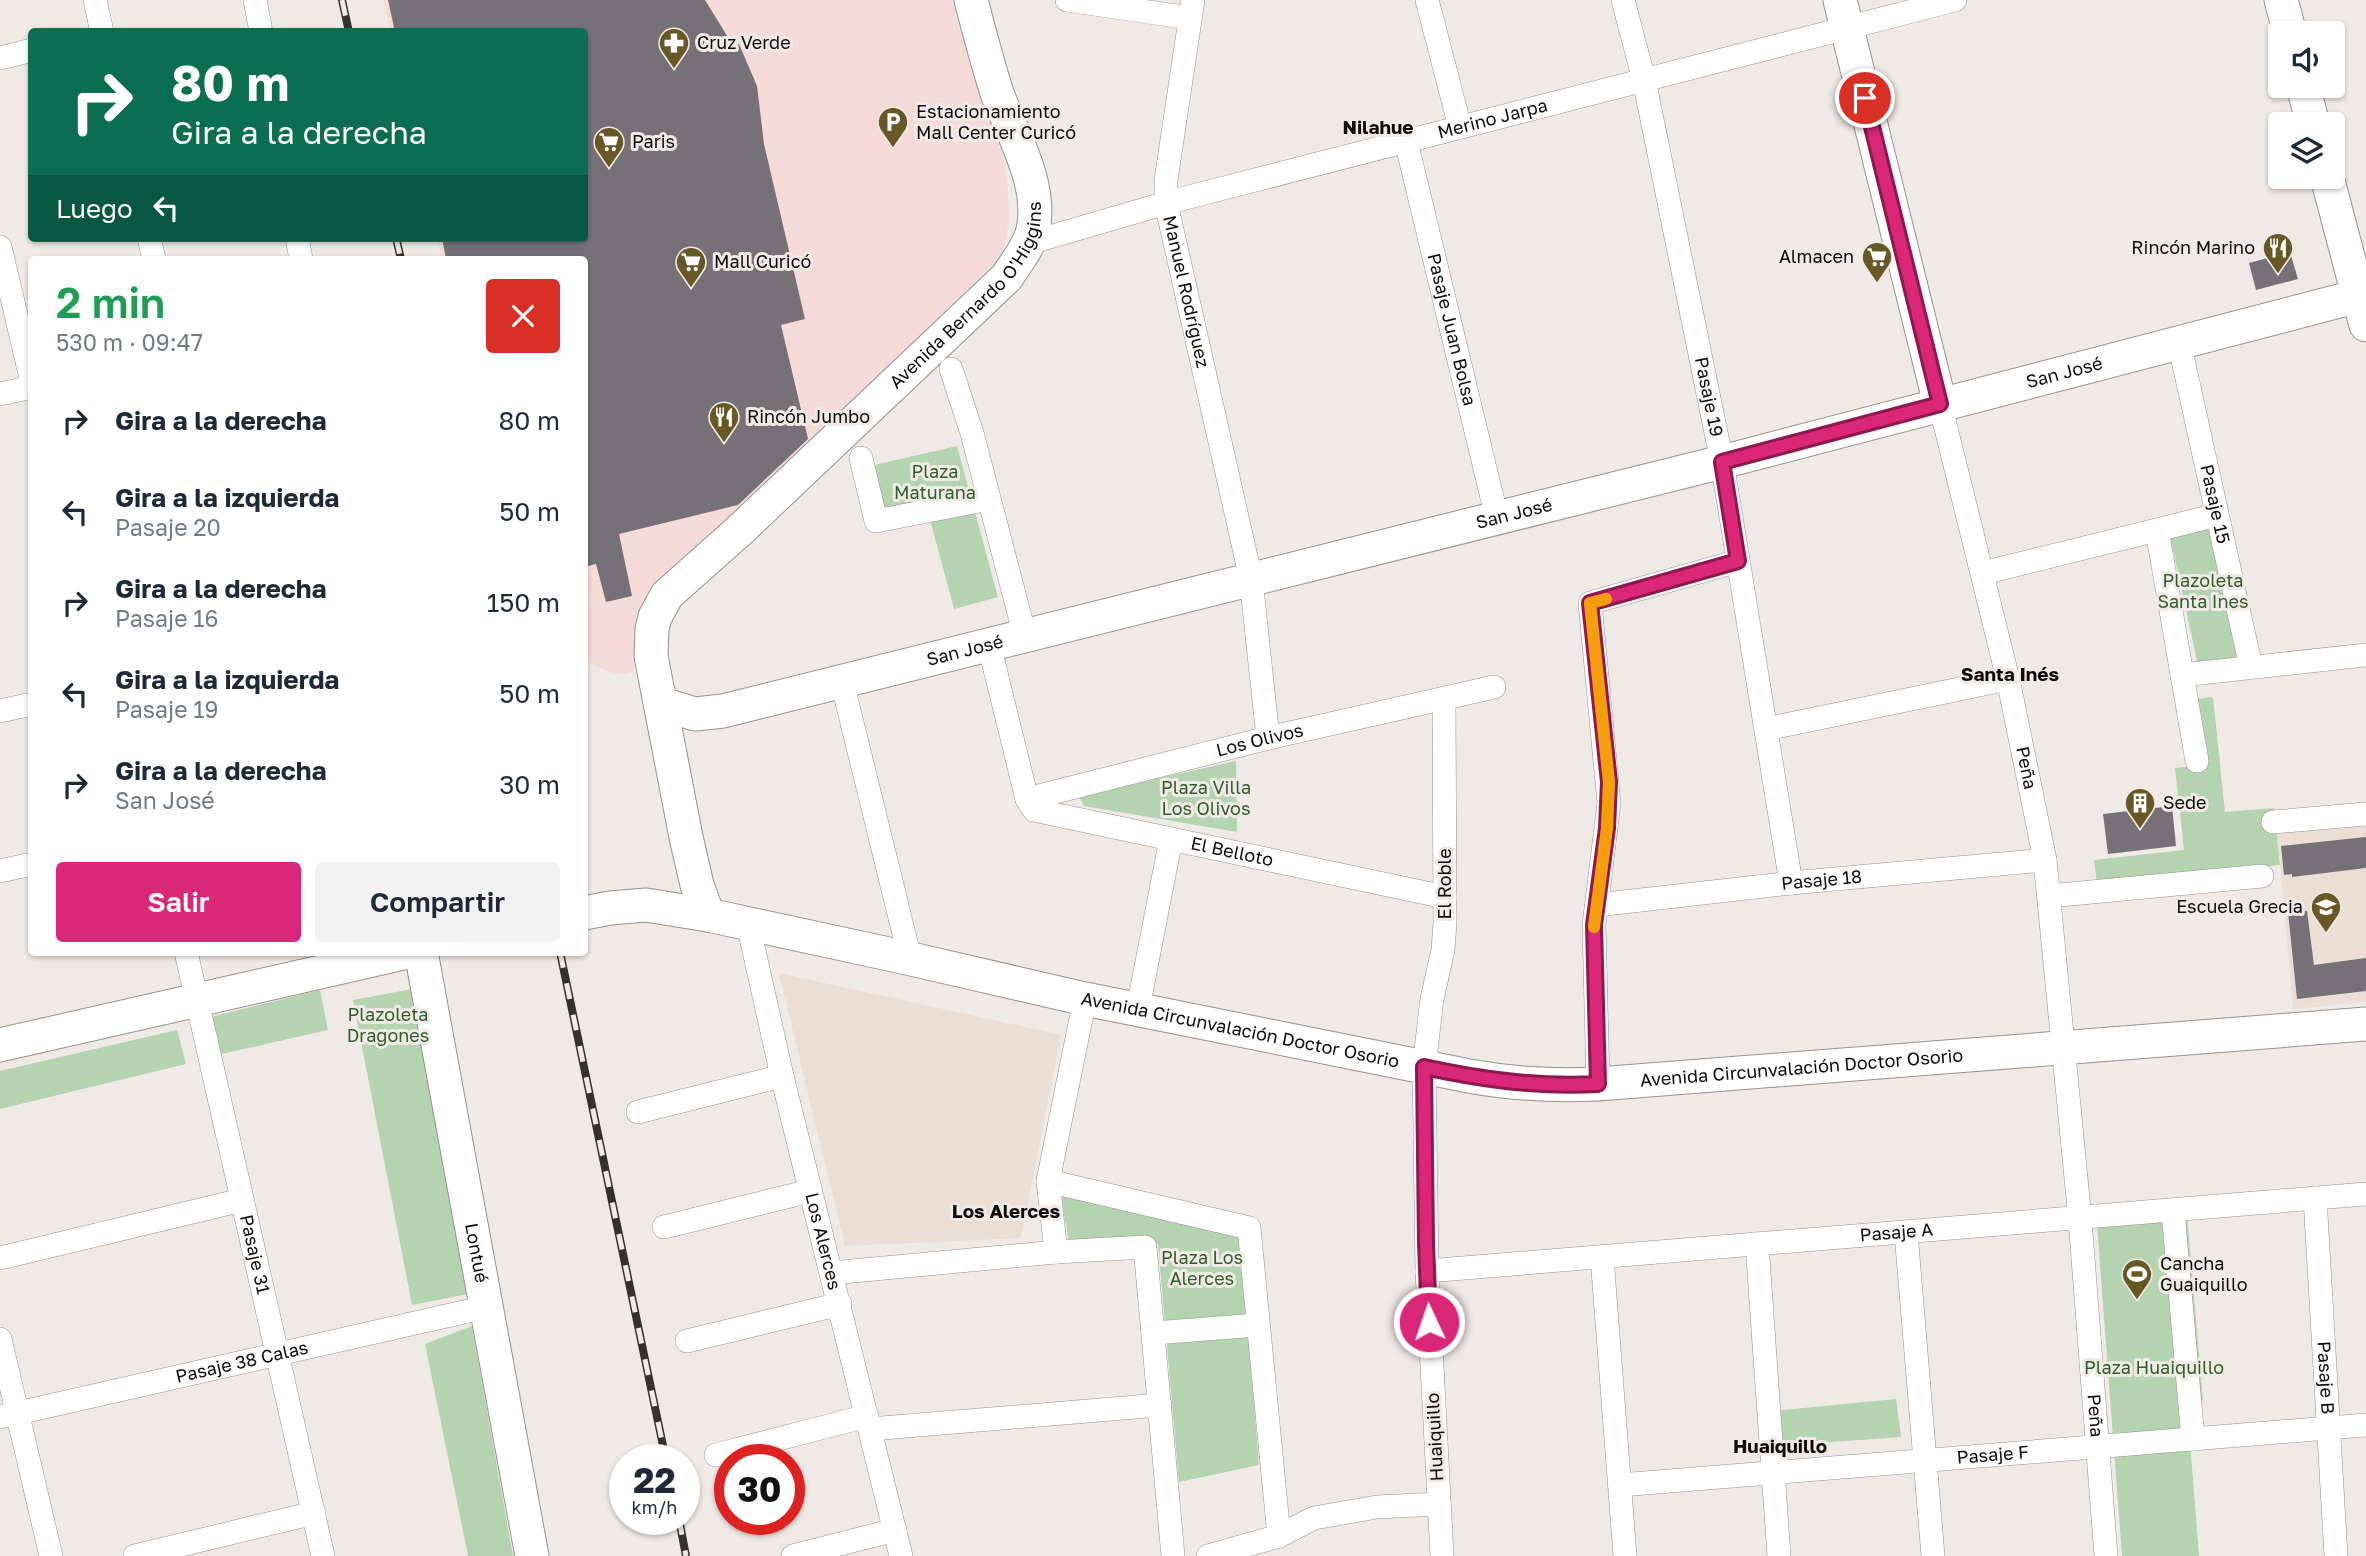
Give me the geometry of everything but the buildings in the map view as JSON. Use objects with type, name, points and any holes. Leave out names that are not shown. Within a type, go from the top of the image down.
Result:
[{"type":"main road","name":"Avenida Bernardo O'Higgins","points":[[662,704],[651,656],[650,639],[655,617],[667,595],[739,531],[1007,277],[1029,243],[1034,209],[1027,168],[998,94],[971,0]]},
{"type":"main road","points":[[2281,0],[2287,21]]},
{"type":"main road","name":"Peña","points":[[1844,14],[1940,404]]},
{"type":"main road","points":[[2330,189],[2363,305]]},
{"type":"main road","name":"San José","points":[[662,704],[695,714],[723,711],[1722,462],[2179,342],[2363,305]]},
{"type":"main road","points":[[662,704],[686,837],[697,885],[708,915]]},
{"type":"main road","points":[[646,905],[676,883],[681,871],[686,837]]},
{"type":"main road","name":"Avenida Circunvalación Doctor Osorio","points":[[588,912],[646,905],[708,915],[1085,999],[1469,1076],[1525,1084],[1598,1084],[2366,1024]]},
{"type":"main road","points":[[0,1045],[390,956]]},
{"type":"main road","name":"Lontué","points":[[422,956],[532,1556]]},
{"type":"street","points":[[95,0],[101,28]]},
{"type":"street","points":[[255,0],[260,28]]},
{"type":"street","points":[[1068,0],[1192,9]]},
{"type":"street","points":[[1427,0],[1460,127]]},
{"type":"street","name":"Pasaje 19","points":[[1623,0],[1644,80],[1722,462],[1791,883]]},
{"type":"street","name":"Merino Jarpa","points":[[1029,243],[1166,203],[1644,80],[1844,14],[1955,0]]},
{"type":"street","name":"Manuel Rodríguez","points":[[1192,9],[1166,180],[1166,203],[1251,579],[1268,738]]},
{"type":"street","points":[[0,58],[28,51]]},
{"type":"street","name":"Pasaje Juan Bolsa","points":[[1406,141],[1497,518]]},
{"type":"street","points":[[0,247],[28,367]]},
{"type":"street","name":"Pasaje 15","points":[[2179,342],[2251,667]]},
{"type":"street","points":[[951,369],[972,433],[1025,636]]},
{"type":"street","points":[[0,394],[28,385]]},
{"type":"street","name":"Peña","points":[[1940,404],[2008,679],[2045,860],[2080,1219],[2106,1556]]},
{"type":"street","points":[[861,458],[876,521],[989,499]]},
{"type":"street","points":[[1983,573],[2217,515]]},
{"type":"street","points":[[2157,530],[2197,761]]},
{"type":"street","points":[[1598,1084],[1594,925],[1607,828],[1609,782],[1590,603],[1738,561]]},
{"type":"street","points":[[989,645],[1027,799]]},
{"type":"street","points":[[2182,674],[2366,655]]},
{"type":"street","points":[[1766,729],[2008,679]]},
{"type":"street","points":[[842,682],[907,946],[907,958]]},
{"type":"street","name":"Los Olivos","points":[[1027,799],[1268,738],[1494,687]]},
{"type":"street","name":"El Roble","points":[[1424,1067],[1432,999],[1443,950],[1446,897],[1444,699]]},
{"type":"street","points":[[0,711],[28,705]]},
{"type":"street","name":"El Belloto","points":[[1027,799],[1034,810],[1446,897]]},
{"type":"street","points":[[2273,822],[2366,814]]},
{"type":"street","points":[[1138,1008],[1171,839]]},
{"type":"street","name":"Pasaje 18","points":[[1597,905],[1791,883],[2045,860]]},
{"type":"street","points":[[0,871],[28,865]]},
{"type":"street","points":[[2049,896],[2262,876]]},
{"type":"street","name":"Los Alerces","points":[[748,924],[782,1076],[901,1556]]},
{"type":"street","name":"Pasaje 31","points":[[187,956],[323,1556]]},
{"type":"street","points":[[1056,1252],[1048,1181],[1085,999]]},
{"type":"street","name":"Huaiquillo","points":[[1424,1067],[1427,1270],[1442,1556]]},
{"type":"street","points":[[638,1112],[782,1076]]},
{"type":"street","points":[[1048,1181],[1249,1228],[1279,1536]]},
{"type":"street","points":[[663,1227],[810,1191]]},
{"type":"street","name":"Pasaje A","points":[[1427,1270],[2366,1194]]},
{"type":"street","name":"Pasaje B","points":[[2315,1198],[2336,1556]]},
{"type":"street","points":[[0,1258],[242,1200]]},
{"type":"street","points":[[2173,1211],[2193,1439]]},
{"type":"street","points":[[1906,1233],[1933,1556]]},
{"type":"street","points":[[1757,1244],[1779,1556]]},
{"type":"street","points":[[831,1273],[1056,1252],[1145,1247],[1173,1556]]},
{"type":"street","points":[[1602,1257],[1625,1556]]},
{"type":"street","points":[[687,1341],[840,1304]]},
{"type":"street","name":"Pasaje 38 Calas","points":[[9,1415],[486,1307]]},
{"type":"street","points":[[1154,1333],[1258,1325]]},
{"type":"street","points":[[0,1339],[9,1415],[51,1556]]},
{"type":"street","points":[[768,1444],[868,1423],[1160,1405]]},
{"type":"street","name":"Pasaje F","points":[[1620,1485],[2366,1425]]},
{"type":"street","points":[[1208,1556],[1279,1536],[1314,1518],[1377,1507],[1439,1504]]},
{"type":"street","points":[[135,1556],[314,1513]]},
{"type":"street","points":[[793,1556],[895,1530]]},
{"type":"shaded area","points":[[383,0],[956,0],[990,122],[1004,160],[1009,221],[997,267],[641,610],[635,626],[637,663],[628,674],[613,673],[588,663],[588,256],[441,256],[438,242],[588,242],[588,28],[389,28]]},
{"type":"shaded area","name":"Escuela Grecia","points":[[2366,823],[2366,1002],[2293,1009],[2277,830]]},
{"type":"shaded area","points":[[779,973],[1061,1035],[1021,1238],[845,1246]]},
{"type":"green space","name":"Plaza Maturana","points":[[957,446],[998,597],[954,609],[928,512],[884,521],[870,466]]},
{"type":"green space","name":"Plazoleta Santa Ines","points":[[2210,528],[2238,657],[2198,665],[2170,536]]},
{"type":"green space","points":[[2213,697],[2225,812],[2274,808],[2280,865],[2097,884],[2094,860],[2184,850],[2175,768],[2202,765],[2195,699]]},
{"type":"green space","name":"Plaza Villa Los Olivos","points":[[1236,761],[1237,832],[1084,806],[1079,796]]},
{"type":"green space","name":"Plazoleta Dragones","points":[[412,989],[468,1294],[412,1305],[353,1000]]},
{"type":"green space","points":[[320,990],[328,1030],[213,1056],[202,1019]]},
{"type":"green space","points":[[177,1030],[186,1064],[0,1109],[0,1071]]},
{"type":"green space","name":"Plaza Los Alerces","points":[[1060,1192],[1240,1233],[1259,1465],[1179,1482],[1158,1244],[1069,1241]]},
{"type":"green space","name":"Plaza Huaiquillo","points":[[2187,1214],[2203,1400],[2187,1404],[2199,1556],[2122,1556],[2097,1225]]},
{"type":"green space","points":[[472,1326],[513,1556],[468,1556],[425,1344]]},
{"type":"green space","points":[[1896,1399],[1901,1437],[1764,1447],[1762,1412]]},
{"type":"railway","points":[[342,0],[348,28]]},
{"type":"railway","points":[[397,242],[400,256]]},
{"type":"railway","points":[[561,956],[663,1444]]},
{"type":"railway","points":[[682,1535],[686,1556]]},
{"type":"slow traffic","points":[[1594,927],[1607,828],[1609,782],[1590,603],[1606,599]]},
{"type":"place","name":"Cruz Verde","points":[[674,70]]},
{"type":"place","name":"Estacionamiento Mall Center Curicó","points":[[893,149]]},
{"type":"place","name":"Paris","points":[[609,169]]},
{"type":"place","name":"Rincón Marino","points":[[2278,275]]},
{"type":"place","name":"Almacen","points":[[1877,284]]},
{"type":"place","name":"Mall Curicó","points":[[691,289]]},
{"type":"place","name":"Rincón Jumbo","points":[[724,444]]},
{"type":"place","name":"Sede","points":[[2140,830]]},
{"type":"place","name":"Escuela Grecia","points":[[2326,934]]},
{"type":"place","name":"Cancha Guaiquillo","points":[[2137,1301]]},
{"type":"district","name":"Nilahue","points":[[1378,127]]},
{"type":"district","name":"Santa Inés","points":[[2010,674]]},
{"type":"district","name":"Los Alerces","points":[[1006,1211]]},
{"type":"district","name":"Huaiquillo","points":[[1780,1446]]},
{"type":"route","points":[[1429,1322],[1424,1067],[1525,1084],[1598,1084],[1594,925],[1607,828],[1609,782],[1590,603],[1738,561],[1722,462],[1940,404],[1865,98]]}]
